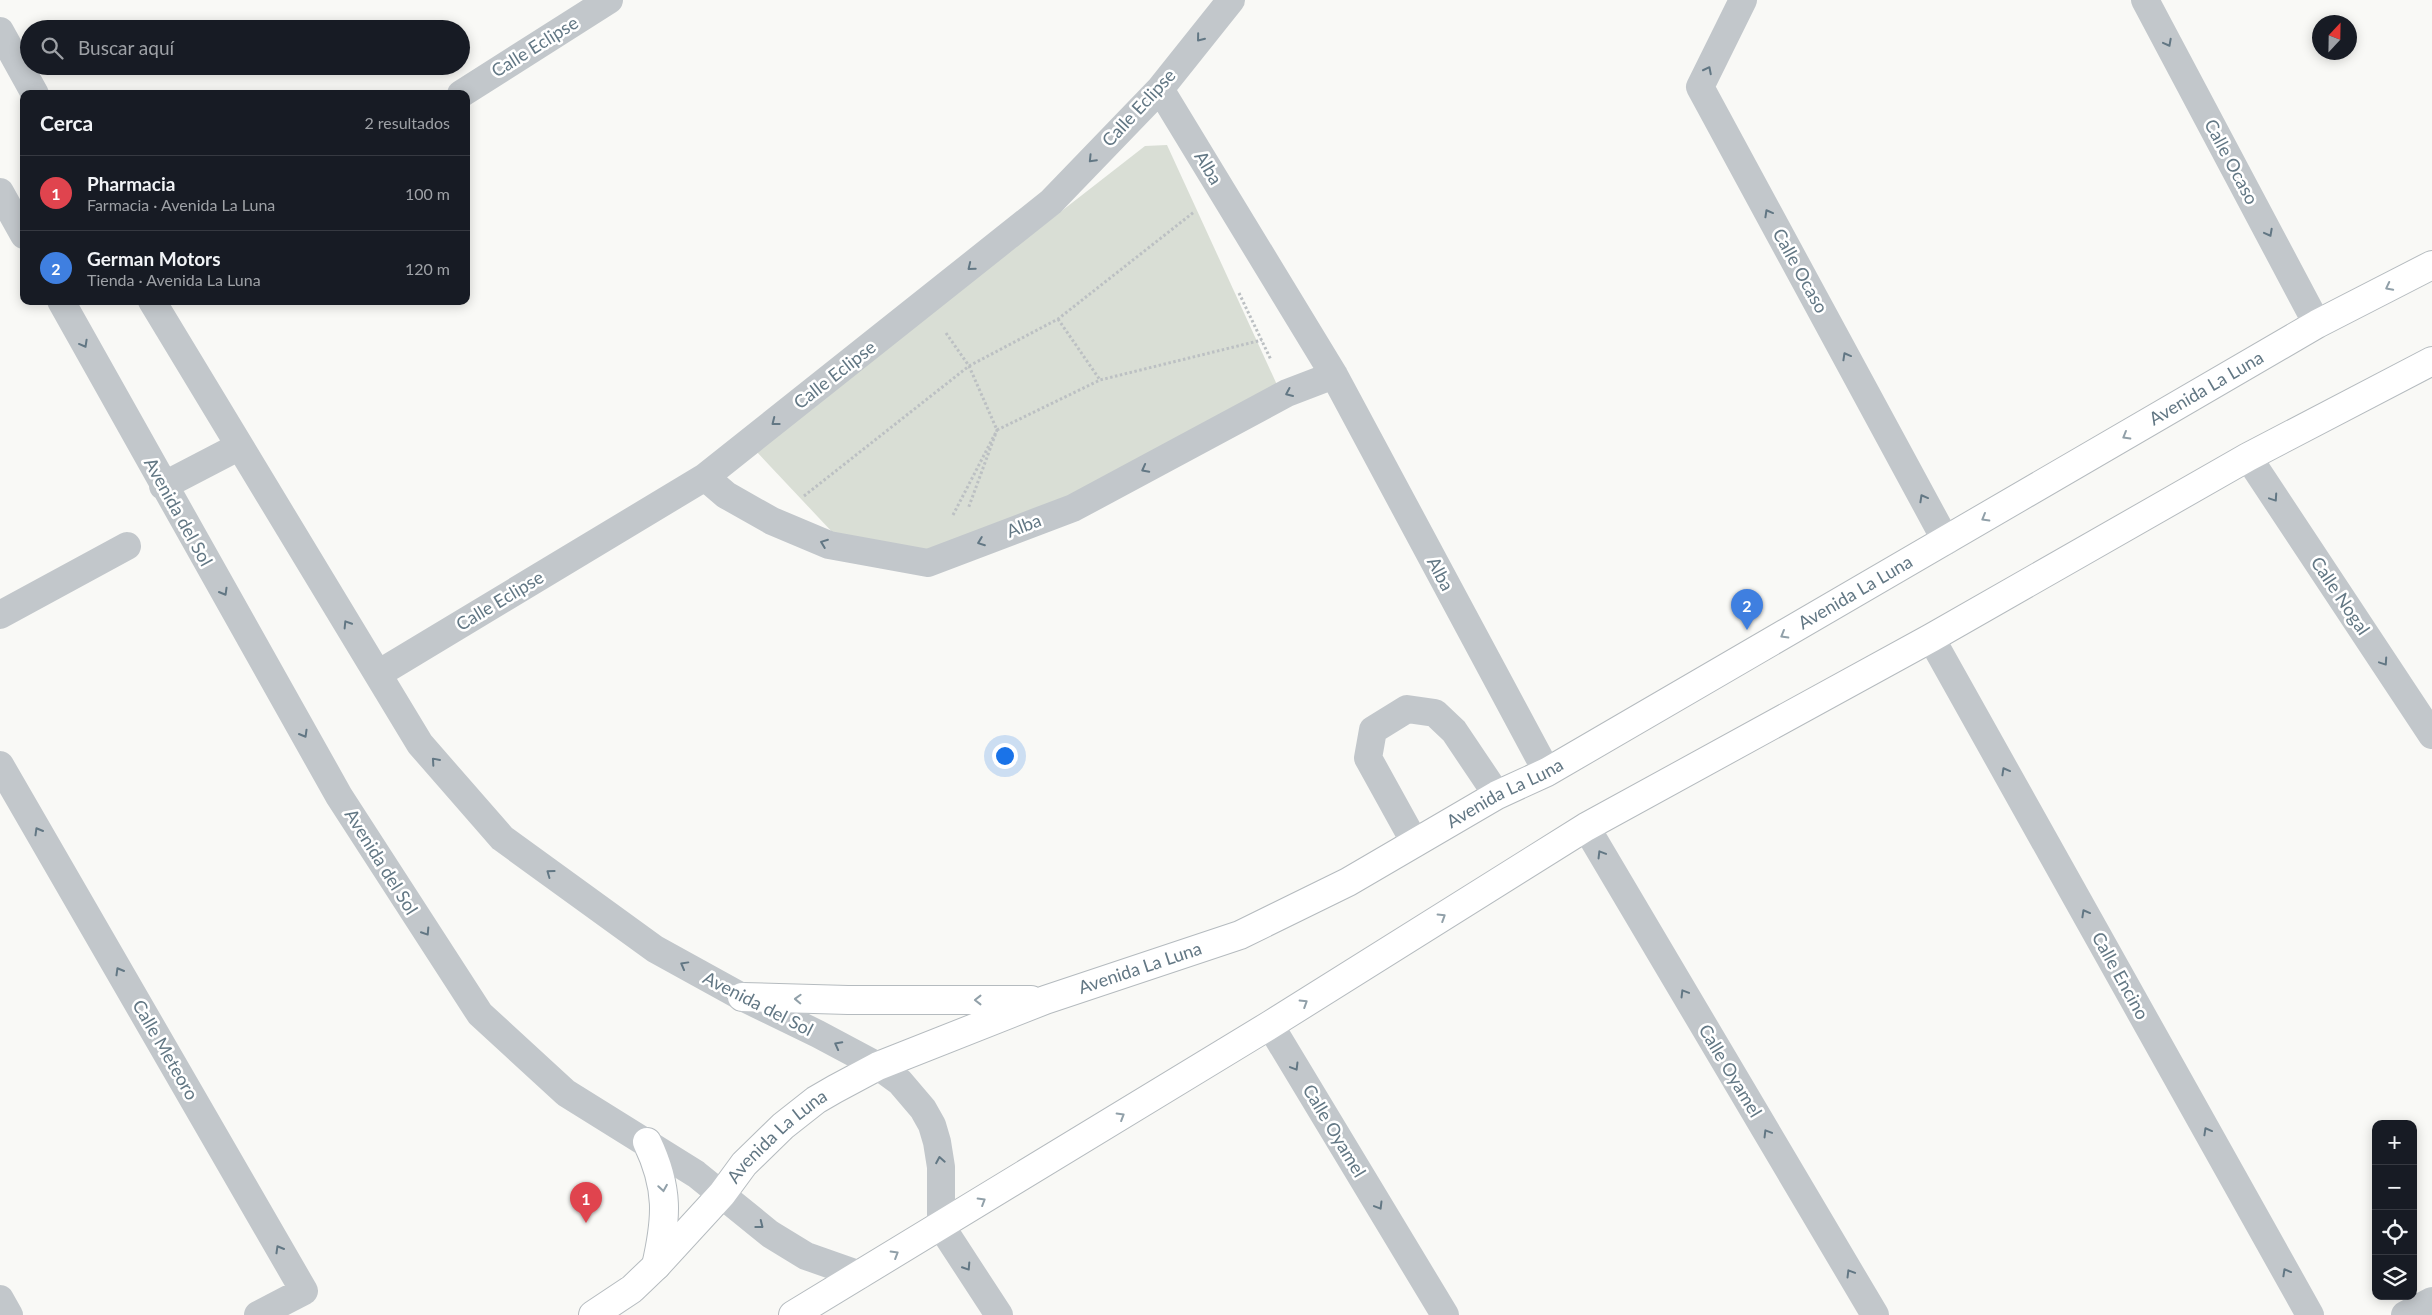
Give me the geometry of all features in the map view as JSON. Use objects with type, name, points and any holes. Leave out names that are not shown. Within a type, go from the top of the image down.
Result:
[{"type":"main road","name":"Avenida La Luna","points":[[593,1315],[632,1289],[656,1266],[722,1194],[744,1164],[783,1126],[816,1100],[878,1066],[1045,1000],[1240,935],[1348,882],[1497,795],[1546,772],[2318,324],[2432,265]]},
{"type":"main road","points":[[793,1315],[1270,1025],[1586,827],[1931,638],[2248,457],[2432,361]]},
{"type":"main road","points":[[742,997],[848,1000],[1045,1000]]},
{"type":"main road","points":[[647,1142],[661,1175],[666,1205],[664,1229],[656,1266]]},
{"type":"street","name":"Calle Eclipse","points":[[467,90],[609,0]]},
{"type":"street","name":"Calle Eclipse","points":[[378,674],[706,478],[1051,202],[1160,89],[1231,0]]},
{"type":"street","name":"Calle Ocaso","points":[[1743,0],[1700,87],[1946,541]]},
{"type":"street","name":"Calle Ocaso","points":[[2145,0],[2318,324]]},
{"type":"street","points":[[0,30],[20,66]]},
{"type":"street","points":[[25,75],[34,90]]},
{"type":"street","name":"Alba","points":[[1160,89],[1334,375],[1546,772]]},
{"type":"street","points":[[0,192],[20,228]]},
{"type":"street","name":"Avenida del Sol","points":[[63,305],[339,796],[480,1014],[566,1093],[647,1142],[722,1194],[789,1246],[821,1262],[860,1275]]},
{"type":"street","name":"Avenida del Sol","points":[[154,305],[238,447],[420,744],[502,838],[655,950],[742,997],[878,1066],[900,1082],[914,1096],[932,1125],[941,1167],[941,1226]]},
{"type":"street","name":"Alba","points":[[928,563],[1073,508],[1287,393],[1334,375]]},
{"type":"street","points":[[164,486],[238,447]]},
{"type":"street","name":"Calle Nogal","points":[[2248,457],[2432,735]]},
{"type":"street","points":[[706,478],[726,495],[772,521],[829,545],[928,563]]},
{"type":"street","points":[[0,615],[128,546]]},
{"type":"street","name":"Calle Encino","points":[[1931,638],[2310,1315]]},
{"type":"street","points":[[1414,843],[1368,758],[1373,730],[1407,709],[1436,713],[1454,731],[1497,795]]},
{"type":"street","name":"Calle Meteoro","points":[[0,765],[304,1291],[258,1315]]},
{"type":"street","name":"Calle Oyamel","points":[[1586,827],[1875,1315]]},
{"type":"street","name":"Calle Oyamel","points":[[1270,1025],[1445,1315]]},
{"type":"street","points":[[941,1226],[999,1315]]},
{"type":"street","points":[[0,1299],[10,1315]]},
{"type":"street","points":[[2405,1315],[2432,1301]]},
{"type":"path","points":[[772,521],[969,366],[1058,320],[1198,209]]},
{"type":"path","points":[[1236,287],[1287,393]]},
{"type":"path","points":[[926,303],[969,366],[997,430],[953,553]]},
{"type":"path","points":[[1058,320],[1100,380]]},
{"type":"path","points":[[928,563],[997,430],[1100,380],[1262,340]]},
{"type":"shaded area","points":[[1167,145],[1278,387],[1073,500],[928,554],[834,534],[755,450],[1145,146]]},
{"type":"place","name":"German Motors","points":[[1747,630]]},
{"type":"place","name":"Pharmacia","points":[[586,1223]]}]
